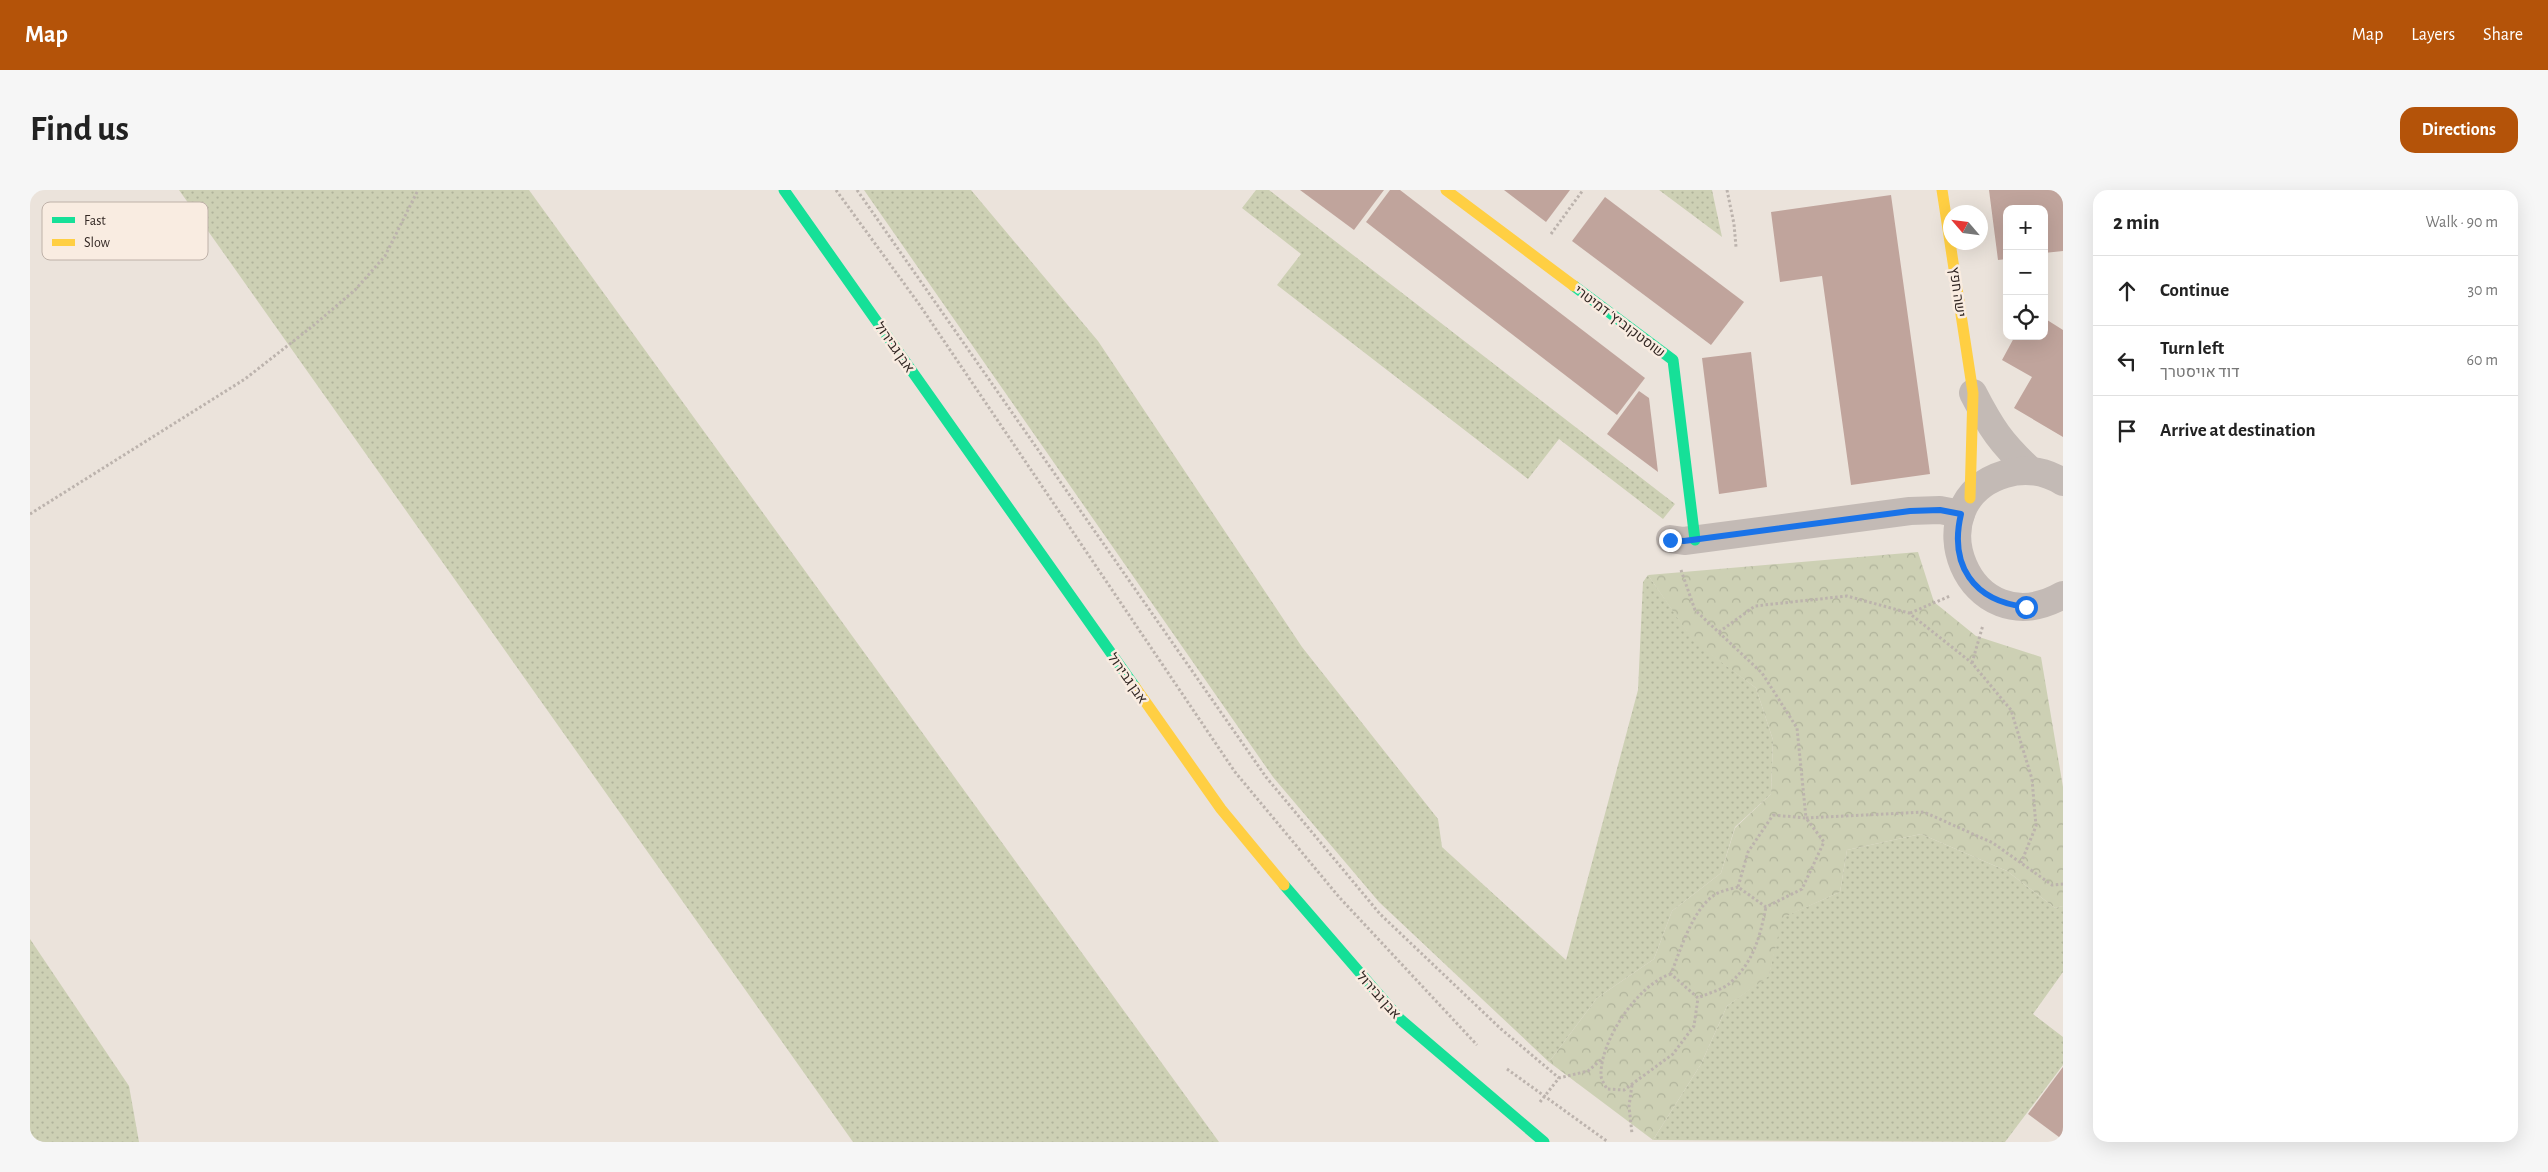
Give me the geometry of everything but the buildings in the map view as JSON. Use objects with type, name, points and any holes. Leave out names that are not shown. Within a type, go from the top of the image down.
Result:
[{"type":"street","name":"אבן גבירול","points":[[784,190],[1221,809],[1326,936],[1400,1019],[1544,1142]]},
{"type":"street","name":"שוסטקוביץ' דמיטרי","points":[[1446,190],[1673,360],[1682,540]]},
{"type":"street","name":"ישה חפץ","points":[[1942,190],[1973,393],[1966,506]]},
{"type":"street","name":"ישה חפץ","points":[[1973,393],[1991,429],[2008,450],[2030,470]]},
{"type":"street","points":[[2063,482],[2044,473],[2030,470],[2013,471],[1997,476],[1982,485],[1966,506],[1957,533],[1958,552],[1964,570],[1982,591],[2007,605],[2026,607],[2045,604],[2063,596]]},
{"type":"street","points":[[1682,540],[1910,511],[1940,510],[1966,506]]},
{"type":"path","points":[[30,514],[245,379],[314,326],[355,290],[385,256],[418,190]]},
{"type":"path","points":[[836,190],[919,304],[1235,772],[1345,904],[1481,1049]]},
{"type":"path","points":[[857,190],[1266,777],[1380,914],[1502,1029],[1559,1078],[1588,1071],[1603,1058]]},
{"type":"path","points":[[1534,256],[1583,190]]},
{"type":"path","points":[[1727,190],[1734,224],[1736,247]]},
{"type":"path","points":[[1682,540],[1679,559],[1695,610],[1762,672],[1797,728],[1806,818],[1824,842],[1802,889],[1766,907]]},
{"type":"path","points":[[1909,613],[1982,591],[1972,663]]},
{"type":"path","points":[[1718,632],[1755,606],[1847,596],[1909,613],[1972,663],[2011,710],[2032,779],[2036,826],[2021,863]]},
{"type":"path","points":[[1738,886],[1748,852],[1773,815],[1806,818],[1924,812],[1993,843],[2052,885],[2063,884]]},
{"type":"path","points":[[1671,974],[1682,943],[1697,915],[1713,896],[1738,886]]},
{"type":"path","points":[[1738,886],[1766,907]]},
{"type":"path","points":[[1698,998],[1729,984],[1743,967],[1759,944],[1766,907]]},
{"type":"path","points":[[1671,974],[1660,977],[1633,1003],[1617,1024],[1603,1058],[1601,1077],[1607,1089],[1624,1090],[1673,1054],[1694,1026],[1698,998]]},
{"type":"path","points":[[1671,974],[1698,998]]},
{"type":"path","points":[[1504,1068],[1608,1142]]},
{"type":"path","points":[[1632,1084],[1629,1106],[1632,1134]]},
{"type":"green space","points":[[179,190],[529,190],[1219,1142],[853,1142],[208,231],[208,202],[187,202]]},
{"type":"green space","points":[[864,190],[971,190],[1098,341],[1302,647],[1438,819],[1442,847],[1566,960],[1638,690],[1643,582],[1648,575],[1694,641],[1756,688],[1773,740],[1771,794],[1735,827],[1721,873],[1672,911],[1654,959],[1597,998],[1549,1062],[1379,902],[1273,777]]},
{"type":"green space","points":[[1256,190],[1269,190],[1675,504],[1663,519],[1559,439],[1528,479],[1277,285],[1301,254],[1242,208]]},
{"type":"green space","points":[[1659,190],[1712,190],[1722,237]]},
{"type":"green space","points":[[1918,552],[1934,602],[1976,636],[2041,657],[2063,787],[2063,906],[2055,908],[2007,871],[1921,834],[1847,850],[1840,892],[1782,918],[1769,976],[1727,1006],[1701,1064],[1653,1140],[1549,1062],[1597,998],[1654,959],[1672,911],[1721,873],[1735,828],[1771,794],[1773,740],[1756,688],[1694,642],[1648,575]]},
{"type":"green space","points":[[1921,834],[2007,871],[2055,908],[2063,906],[2063,972],[2033,1014],[2063,1037],[2063,1065],[2005,1142],[1653,1140],[1701,1064],[1727,1006],[1769,975],[1781,918],[1840,892],[1847,850]]},
{"type":"green space","points":[[30,939],[129,1086],[139,1142],[30,1142]]},
{"type":"traffic: fast","points":[[784,190],[1135,687]]},
{"type":"traffic: fast","points":[[1574,286],[1673,360],[1695,540]]},
{"type":"traffic: fast","points":[[1284,885],[1400,1019],[1544,1142]]},
{"type":"traffic: slow","points":[[1446,190],[1574,286]]},
{"type":"traffic: slow","points":[[1942,190],[1973,393],[1970,498]]},
{"type":"traffic: slow","points":[[1135,687],[1221,809],[1284,885]]},
{"type":"route","points":[[1670,540],[1684,541],[1910,511],[1940,510],[1961,514],[1957,533],[1958,552],[1964,570],[1975,585],[1990,598],[2007,605],[2026,607]]}]
